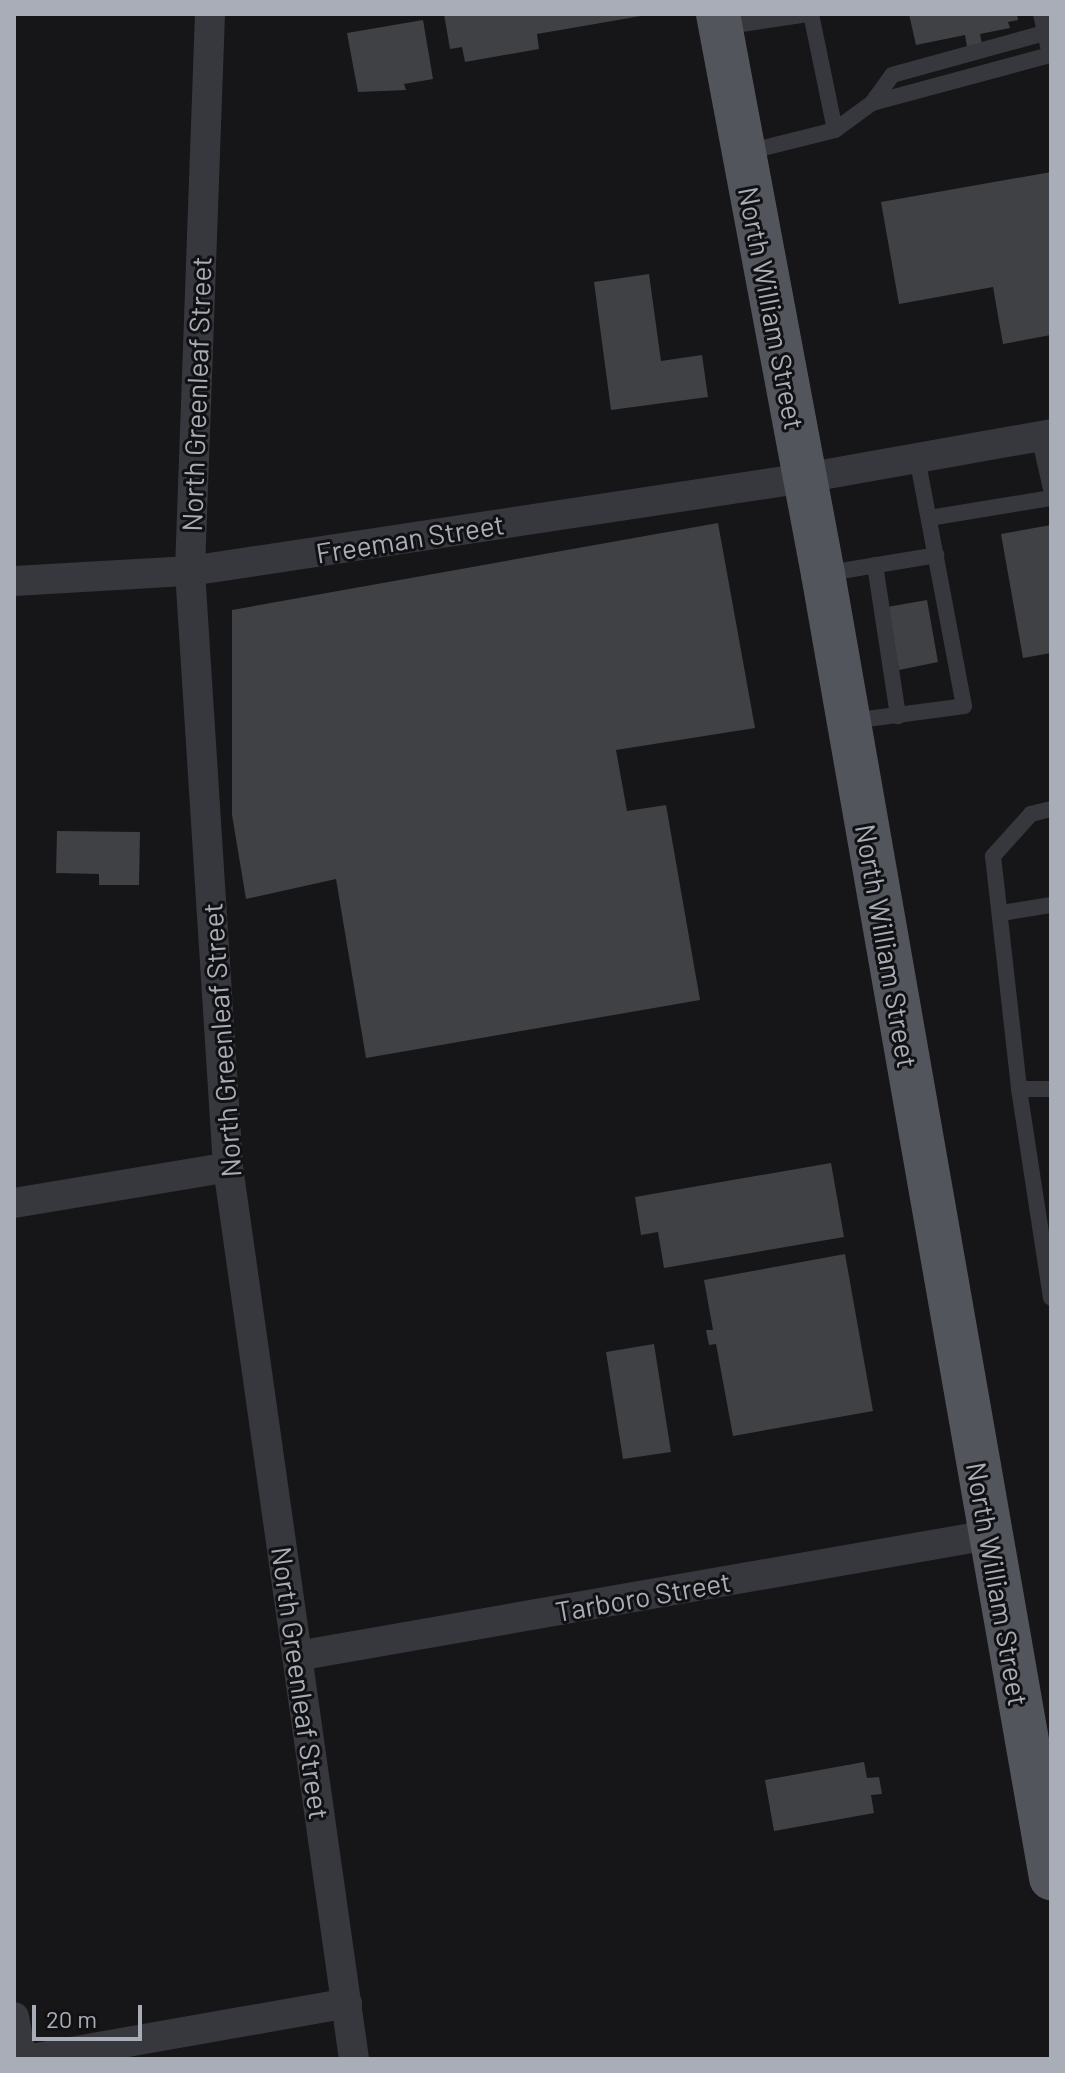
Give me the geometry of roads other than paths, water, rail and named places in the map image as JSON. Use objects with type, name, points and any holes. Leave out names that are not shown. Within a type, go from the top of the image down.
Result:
[{"type":"main road","name":"North William Street","points":[[719,20],[823,574],[1051,1878]]},
{"type":"street","name":"North Greenleaf Street","points":[[210,14],[190,571],[228,1167],[354,2059]]},
{"type":"street","name":"Freeman Street","points":[[14,581],[190,571],[805,478],[1045,435]]},
{"type":"street","points":[[14,1203],[228,1167]]},
{"type":"street","name":"Tarboro Street","points":[[297,1656],[989,1535]]},
{"type":"street","points":[[31,2059],[347,2003]]},
{"type":"street","points":[[14,2017],[22,2059]]},
{"type":"lane","points":[[719,20],[810,14],[835,130]]},
{"type":"lane","points":[[743,153],[835,130],[872,103],[1050,55],[1041,14]]},
{"type":"lane","points":[[1045,435],[1051,489]]},
{"type":"lane","points":[[848,721],[964,706],[917,458]]},
{"type":"lane","points":[[929,518],[1051,498]]},
{"type":"lane","points":[[823,574],[936,555]]},
{"type":"lane","points":[[875,565],[898,716]]},
{"type":"lane","points":[[1051,809],[1031,814],[993,856],[1019,1089],[1051,1298]]},
{"type":"lane","points":[[1001,913],[1051,905]]},
{"type":"lane","points":[[1019,1089],[1051,1089]]}]
